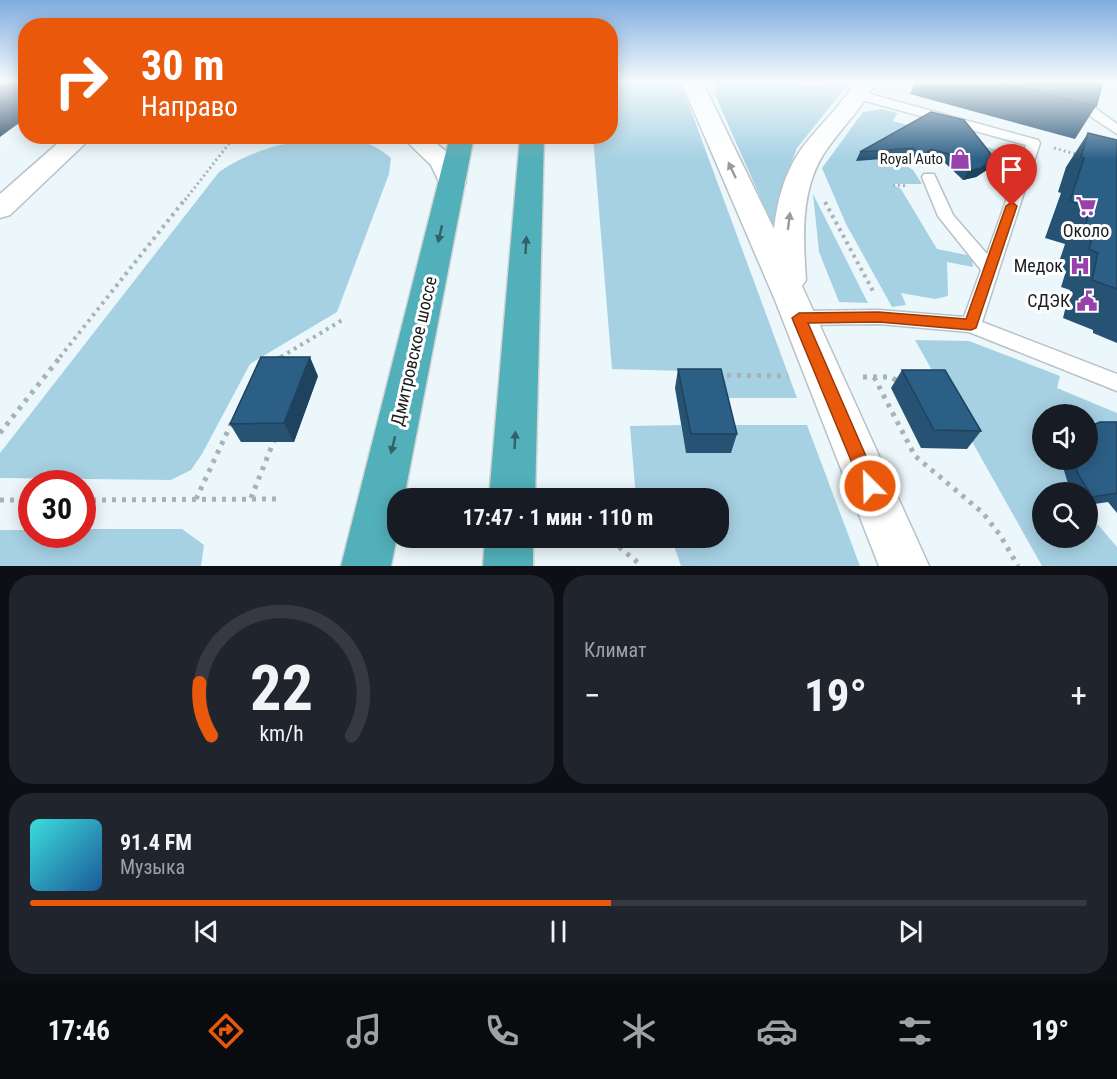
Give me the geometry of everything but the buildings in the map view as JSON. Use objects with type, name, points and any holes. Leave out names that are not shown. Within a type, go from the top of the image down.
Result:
[{"type":"highway","name":"Дмитровское шоссе","points":[[366,566],[460,144]]},
{"type":"highway","points":[[513,488],[532,144]]},
{"type":"highway","points":[[507,566],[508,548]]},
{"type":"street","points":[[703,107],[795,309],[904,566]]},
{"type":"street","points":[[795,309],[788,232],[795,184],[806,161],[847,107]]},
{"type":"street","points":[[0,209],[72,144]]},
{"type":"street","points":[[422,144],[442,161],[452,182]]},
{"type":"lane","points":[[922,107],[1033,143],[971,325]]},
{"type":"lane","points":[[1078,107],[1091,111],[1117,130]]},
{"type":"lane","points":[[929,177],[946,216],[990,269]]},
{"type":"lane","points":[[795,309],[971,325],[1117,383]]},
{"type":"path","points":[[1033,143],[1086,156]]},
{"type":"path","points":[[1,431],[229,144]]},
{"type":"path","points":[[806,161],[842,235],[888,317]]},
{"type":"path","points":[[270,364],[344,320]]},
{"type":"path","points":[[706,375],[798,376]]},
{"type":"path","points":[[862,377],[891,377],[903,389]]},
{"type":"path","points":[[874,377],[915,456],[983,513],[1000,535],[1018,566]]},
{"type":"path","points":[[196,499],[236,414]]},
{"type":"path","points":[[251,498],[278,431]]},
{"type":"path","points":[[96,500],[278,499]]},
{"type":"path","points":[[0,500],[18,500]]},
{"type":"path","points":[[620,548],[642,566]]},
{"type":"shaded area","points":[[618,107],[690,107],[797,398],[718,398],[685,371],[612,369],[594,144],[618,144]]},
{"type":"shaded area","points":[[720,107],[829,107],[797,148],[782,187],[776,233]]},
{"type":"shaded area","points":[[882,109],[897,113],[893,121],[1005,152],[997,175],[986,167],[889,151],[894,158],[913,170],[922,184],[892,184],[901,189],[937,249],[972,256],[973,267],[947,262],[948,296],[935,299],[901,293],[906,305],[892,307],[846,224],[822,168],[863,112]]},
{"type":"shaded area","points":[[284,144],[369,144],[391,158],[389,174],[337,312],[250,364],[202,454],[191,470],[171,480],[96,479],[96,470],[18,470],[18,478],[0,478],[0,453],[219,172],[242,159]]},
{"type":"shaded area","points":[[813,194],[868,303],[839,302],[819,252]]},
{"type":"shaded area","points":[[915,340],[969,341],[1060,376],[1057,388],[1095,404],[1032,404],[1032,470],[1064,470],[1069,482],[1032,482],[1032,548],[1098,548],[1098,525],[1117,547],[1117,566],[1042,566]]},
{"type":"shaded area","points":[[1098,405],[1117,413],[1117,432],[1098,433]]},
{"type":"shaded area","points":[[681,425],[686,452],[730,453],[724,425],[807,425],[860,566],[681,566],[675,548],[729,548],[729,488],[635,488],[630,426]]},
{"type":"shaded area","points":[[96,529],[182,529],[204,545],[201,566],[0,566],[0,530],[18,530],[18,548],[96,548]]},
{"type":"place","name":"Royal Auto","points":[[960,159]]},
{"type":"place","name":"Около","points":[[1086,206]]},
{"type":"place","name":"Медок","points":[[1080,266]]},
{"type":"place","name":"СДЭК","points":[[1087,301]]},
{"type":"route","points":[[870,486],[799,318],[879,317],[925,319],[971,325],[1012,206]]}]
